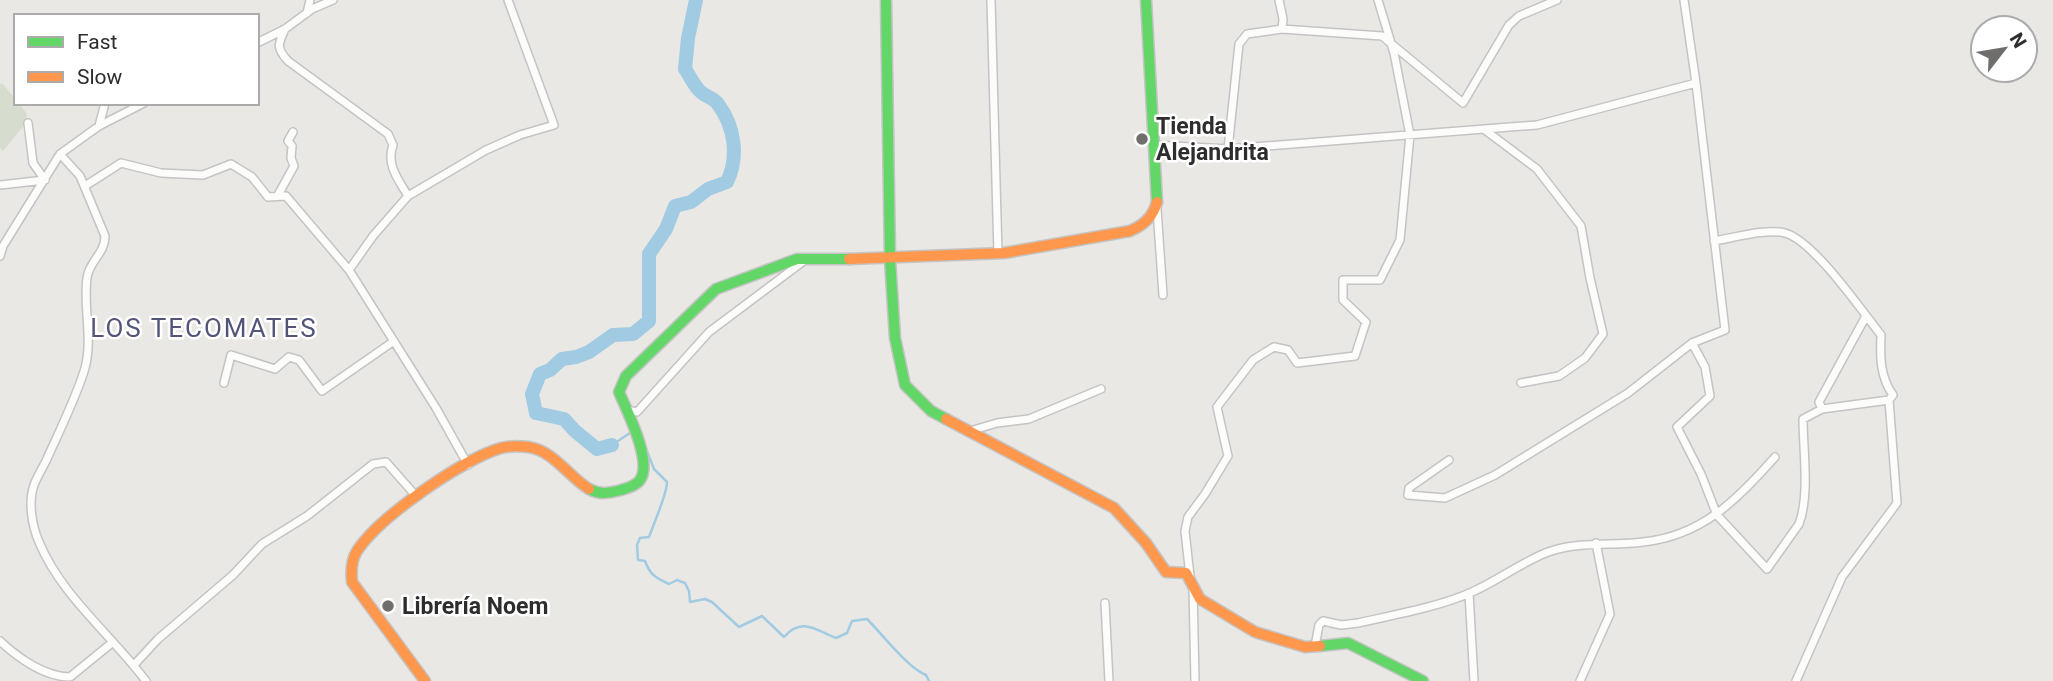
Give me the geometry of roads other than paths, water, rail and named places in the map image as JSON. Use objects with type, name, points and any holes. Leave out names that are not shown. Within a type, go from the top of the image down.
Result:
[{"type":"main road","points":[[886,0],[890,259],[895,338],[905,384],[931,411],[1114,509],[1146,543],[1167,572],[1186,573],[1200,599],[1255,632],[1305,647],[1348,643],[1423,681]]},
{"type":"main road","points":[[425,681],[352,582],[351,567],[363,542],[416,496],[499,449],[515,446],[534,448],[599,494],[630,487],[640,481],[644,471],[643,456],[619,392],[626,376],[716,289],[797,258],[890,259],[998,254],[1130,231],[1147,222],[1157,209],[1146,0]]},
{"type":"street","points":[[306,14],[310,0]]},
{"type":"street","points":[[259,42],[285,29],[312,9],[333,0]]},
{"type":"street","points":[[349,270],[373,236],[408,196],[486,150],[520,135],[554,125],[508,0]]},
{"type":"street","points":[[991,0],[998,254]]},
{"type":"street","points":[[1279,0],[1282,29]]},
{"type":"street","points":[[1195,681],[1192,584],[1185,531],[1188,517],[1228,456],[1217,407],[1253,360],[1274,347],[1288,350],[1297,363],[1355,356],[1366,322],[1343,300],[1343,280],[1380,280],[1400,240],[1410,135],[1378,0]]},
{"type":"street","points":[[1228,149],[1239,44],[1247,34],[1282,29],[1382,36],[1463,103],[1508,25],[1519,16],[1557,0]]},
{"type":"street","points":[[1449,460],[1409,488],[1408,495],[1445,498],[1494,475],[1628,393],[1692,343],[1725,330],[1684,0]]},
{"type":"street","points":[[285,29],[278,44],[279,51],[288,61],[388,134],[393,145],[389,156],[393,171],[408,196]]},
{"type":"street","points":[[1154,145],[1228,149],[1537,125],[1696,83]]},
{"type":"street","points":[[99,126],[104,105]]},
{"type":"street","points":[[0,256],[3,246],[60,154],[99,126],[140,105]]},
{"type":"street","points":[[28,123],[33,163],[45,180]]},
{"type":"street","points":[[1485,130],[1536,169],[1581,226],[1603,334],[1584,358],[1559,376],[1521,383]]},
{"type":"street","points":[[278,195],[294,166],[291,158],[292,146],[288,141],[293,132]]},
{"type":"street","points":[[60,154],[80,176],[85,186],[105,236],[105,245],[90,265],[86,280],[89,318],[86,366],[33,487],[32,518],[39,542],[57,575],[77,603],[146,681]]},
{"type":"street","points":[[85,186],[121,163],[161,173],[203,175],[231,164],[252,177],[268,197],[286,196],[349,270],[468,465]]},
{"type":"street","points":[[0,185],[45,180]]},
{"type":"street","points":[[1157,209],[1164,295]]},
{"type":"street","points":[[1714,241],[1766,232],[1785,233],[1812,249],[1881,335],[1880,354],[1884,384],[1893,395],[1889,400],[1897,503],[1842,577],[1796,681]]},
{"type":"street","points":[[627,415],[637,412],[709,332],[807,258]]},
{"type":"street","points":[[1822,409],[1819,402],[1866,316]]},
{"type":"street","points":[[224,383],[231,355],[275,369],[289,358],[299,360],[322,391],[394,341]]},
{"type":"street","points":[[1692,343],[1705,367],[1710,396],[1677,427],[1701,474],[1717,515],[1767,569],[1802,517],[1803,419],[1822,409],[1889,400]]},
{"type":"street","points":[[970,431],[997,423],[1029,419],[1101,389]]},
{"type":"street","points":[[1315,646],[1319,625],[1324,621],[1340,625],[1358,623],[1469,593],[1548,552],[1596,543],[1644,542],[1684,532],[1717,515],[1733,502],[1775,457]]},
{"type":"street","points":[[134,665],[158,639],[233,575],[262,544],[307,516],[373,464],[386,462],[416,496]]},
{"type":"street","points":[[1580,681],[1610,614],[1596,543]]},
{"type":"street","points":[[1469,593],[1474,681]]},
{"type":"street","points":[[1105,603],[1110,681]]},
{"type":"street","points":[[0,641],[10,652],[60,677],[70,677],[113,642]]},
{"type":"waterway","points":[[612,445],[597,449],[564,419],[536,413],[532,394],[540,374],[550,370],[562,359],[589,352],[613,335],[633,334],[649,321],[649,254],[666,229],[675,206],[691,202],[708,189],[727,182],[734,152],[728,122],[718,104],[699,90],[685,69],[696,0]]},
{"type":"waterway","points":[[612,445],[630,433]]},
{"type":"waterway","points":[[641,436],[654,469],[667,482],[663,501],[649,537],[640,538],[637,545],[638,560],[645,561],[654,576],[669,584],[677,580],[685,583],[690,602],[705,599],[712,602],[739,627],[762,616],[784,637],[797,627],[803,626],[836,638],[847,633],[852,621],[867,619],[903,658],[926,675],[929,681]]},
{"type":"place","name":"Tienda Alejandrita","points":[[1142,139]]},
{"type":"place","name":"Librería Noem","points":[[388,606]]},
{"type":"district","name":"LOS TECOMATES","points":[[204,328]]}]
